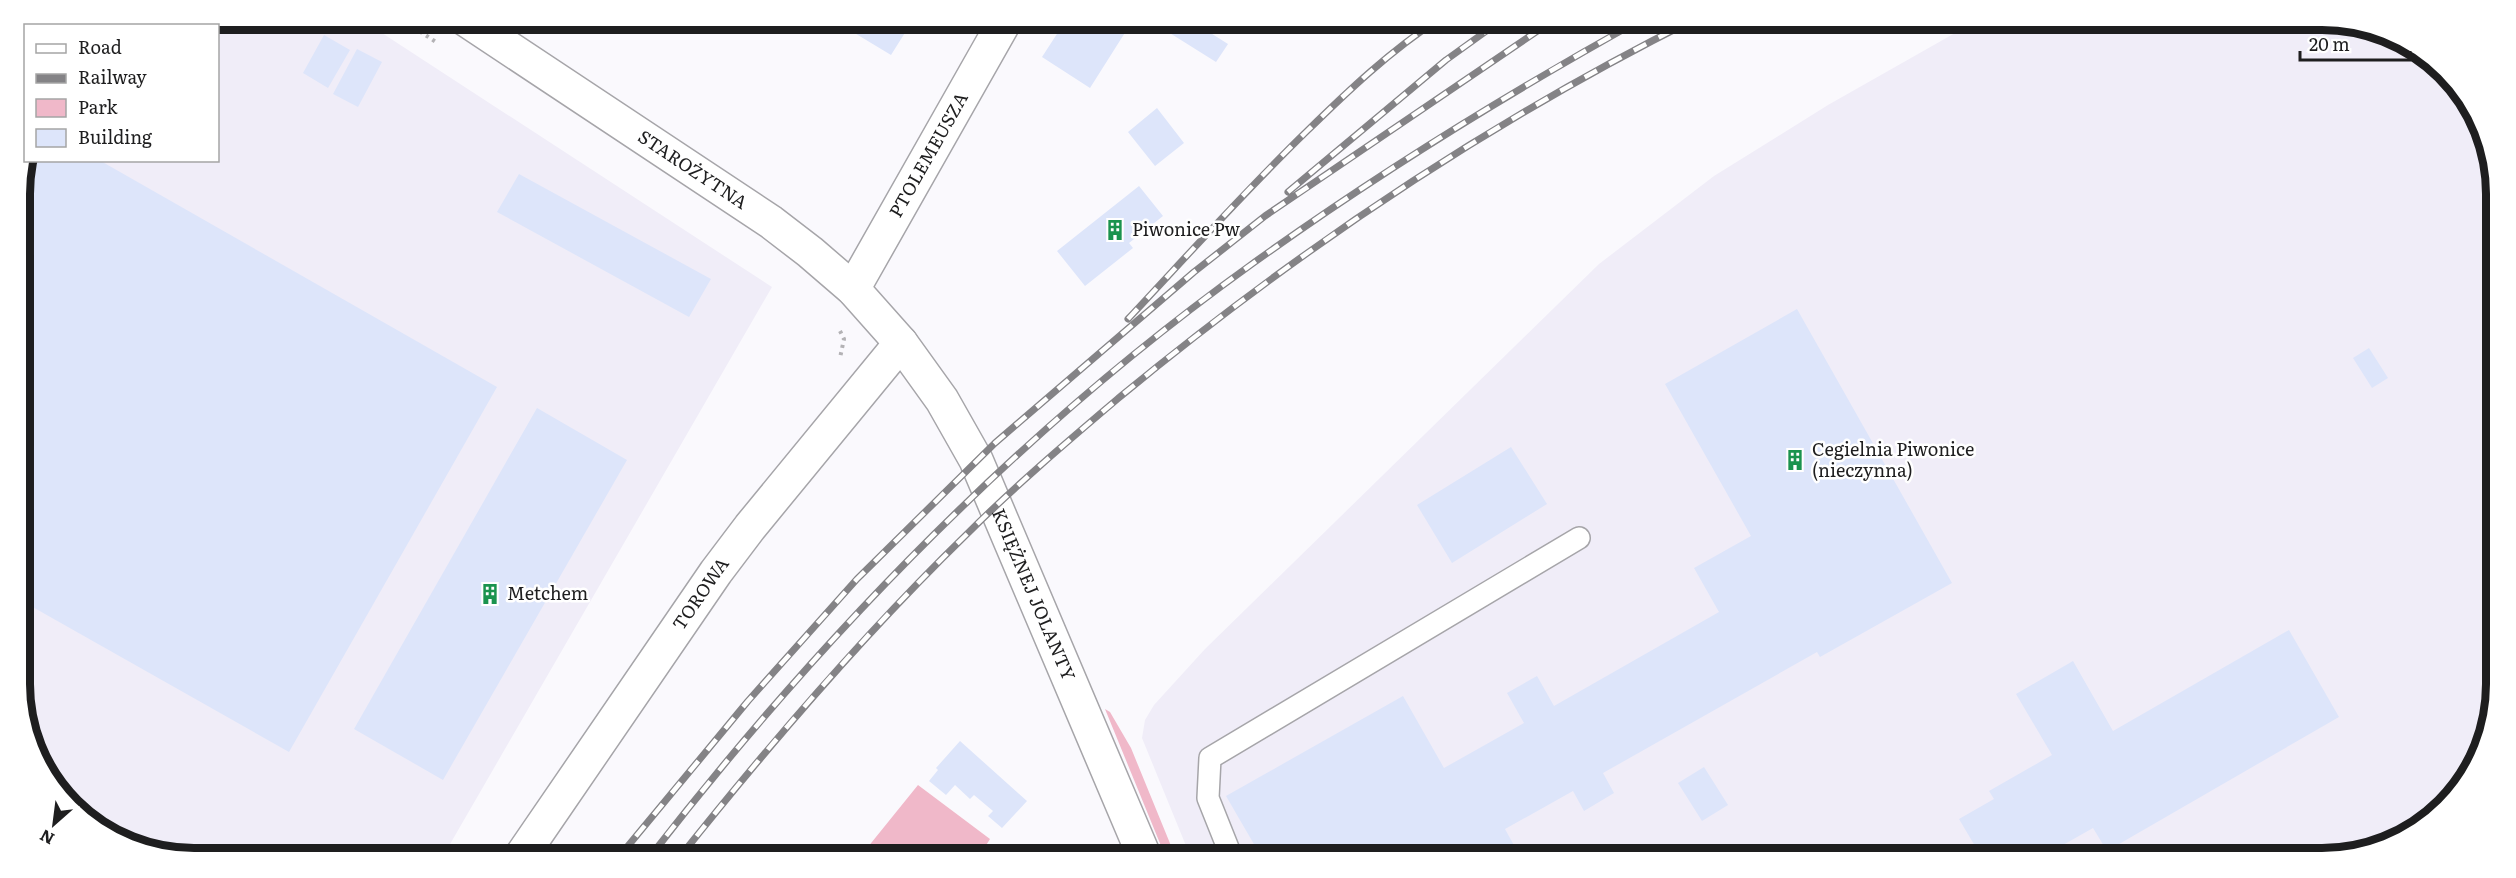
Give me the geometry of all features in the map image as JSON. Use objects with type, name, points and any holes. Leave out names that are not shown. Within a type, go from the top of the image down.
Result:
[{"type":"street","name":"STAROŻYTNA","points":[[480,30],[771,222],[853,289],[901,344]]},
{"type":"street","name":"PTOLEMEUSZA","points":[[853,289],[1000,30]]},
{"type":"street","name":"TOROWA","points":[[527,848],[716,572],[901,344]]},
{"type":"street","name":"KSIĘŻNEJ JOLANTY","points":[[901,344],[942,400],[980,467],[1141,848]]},
{"type":"lane","points":[[1228,848],[1208,798],[1210,758],[1579,538]]},
{"type":"path","points":[[417,30],[441,45]]},
{"type":"path","points":[[837,325],[844,339],[842,354],[836,366],[862,391]]},
{"type":"shaded area","points":[[219,30],[377,30],[772,287],[448,848],[183,848],[162,845],[121,831],[84,805],[84,794],[71,792],[47,757],[33,716],[30,695],[30,183],[33,162],[219,162]]},
{"type":"shaded area","points":[[1960,30],[2333,30],[2354,33],[2395,47],[2430,71],[2445,86],[2474,131],[2485,172],[2486,695],[2483,716],[2469,757],[2445,792],[2422,814],[2385,836],[2333,848],[1187,848],[1142,738],[1145,720],[1154,705],[1205,649],[1599,264],[1714,176],[1828,105]]},
{"type":"green space","points":[[1105,709],[1110,712],[1131,748],[1172,848],[1162,848]]},
{"type":"green space","points":[[918,785],[990,839],[984,848],[867,848]]},
{"type":"building","points":[[850,30],[907,30],[891,55]]},
{"type":"building","points":[[1060,30],[1127,30],[1090,88],[1042,57]]},
{"type":"building","points":[[1165,30],[1206,30],[1228,44],[1216,62]]},
{"type":"building","points":[[324,35],[350,50],[328,88],[303,73]]},
{"type":"building","points":[[357,49],[382,62],[358,107],[333,94]]},
{"type":"building","points":[[1157,108],[1184,143],[1155,166],[1128,132]]},
{"type":"building","points":[[33,162],[103,162],[497,387],[289,752],[30,606],[30,183]]},
{"type":"building","points":[[519,174],[711,279],[689,317],[497,212]]},
{"type":"building","name":"Piwonice Pw","points":[[1139,186],[1163,216],[1129,243],[1133,248],[1085,286],[1057,251]]},
{"type":"building","points":[[1797,309],[1952,583],[1820,657],[1817,652],[1603,773],[1614,793],[1584,811],[1573,791],[1505,829],[1515,848],[1256,848],[1226,796],[1403,696],[1444,768],[1524,723],[1507,693],[1537,676],[1554,706],[1719,612],[1694,568],[1751,536],[1665,384]]},
{"type":"building","points":[[2369,348],[2388,378],[2372,388],[2353,358]]},
{"type":"building","name":"Metchem","points":[[537,408],[627,460],[443,780],[354,729]]},
{"type":"building","points":[[1511,447],[1547,504],[1452,563],[1417,505]]},
{"type":"building","points":[[2289,630],[2339,717],[2112,848],[2105,848],[2093,828],[2058,848],[1971,848],[1975,846],[1959,819],[1994,799],[1989,791],[2052,755],[2016,694],[2073,661],[2113,731]]},
{"type":"building","points":[[960,741],[1027,801],[1002,828],[988,816],[993,811],[974,795],[970,799],[955,785],[946,795],[929,781],[938,770],[936,768]]},
{"type":"building","points":[[1704,767],[1728,805],[1702,821],[1678,783]]},
{"type":"railway","points":[[1128,319],[1239,200],[1322,116],[1354,86],[1422,30]]},
{"type":"railway","points":[[1288,192],[1446,60],[1488,30]]},
{"type":"railway","points":[[626,848],[748,701],[857,579],[995,443],[1194,272],[1265,216],[1539,30]]},
{"type":"railway","points":[[657,848],[784,694],[855,616],[929,539],[1085,395],[1167,328],[1252,264],[1347,198],[1492,106],[1623,30]]},
{"type":"railway","points":[[687,848],[782,732],[928,572],[1004,498],[1121,396],[1256,290],[1397,191],[1543,101],[1674,30]]},
{"type":"place","name":"Piwonice Pw","points":[[1115,230]]},
{"type":"place","name":"Cegielnia Piwonice (nieczynna)","points":[[1795,460]]},
{"type":"place","name":"Metchem","points":[[490,594]]}]
